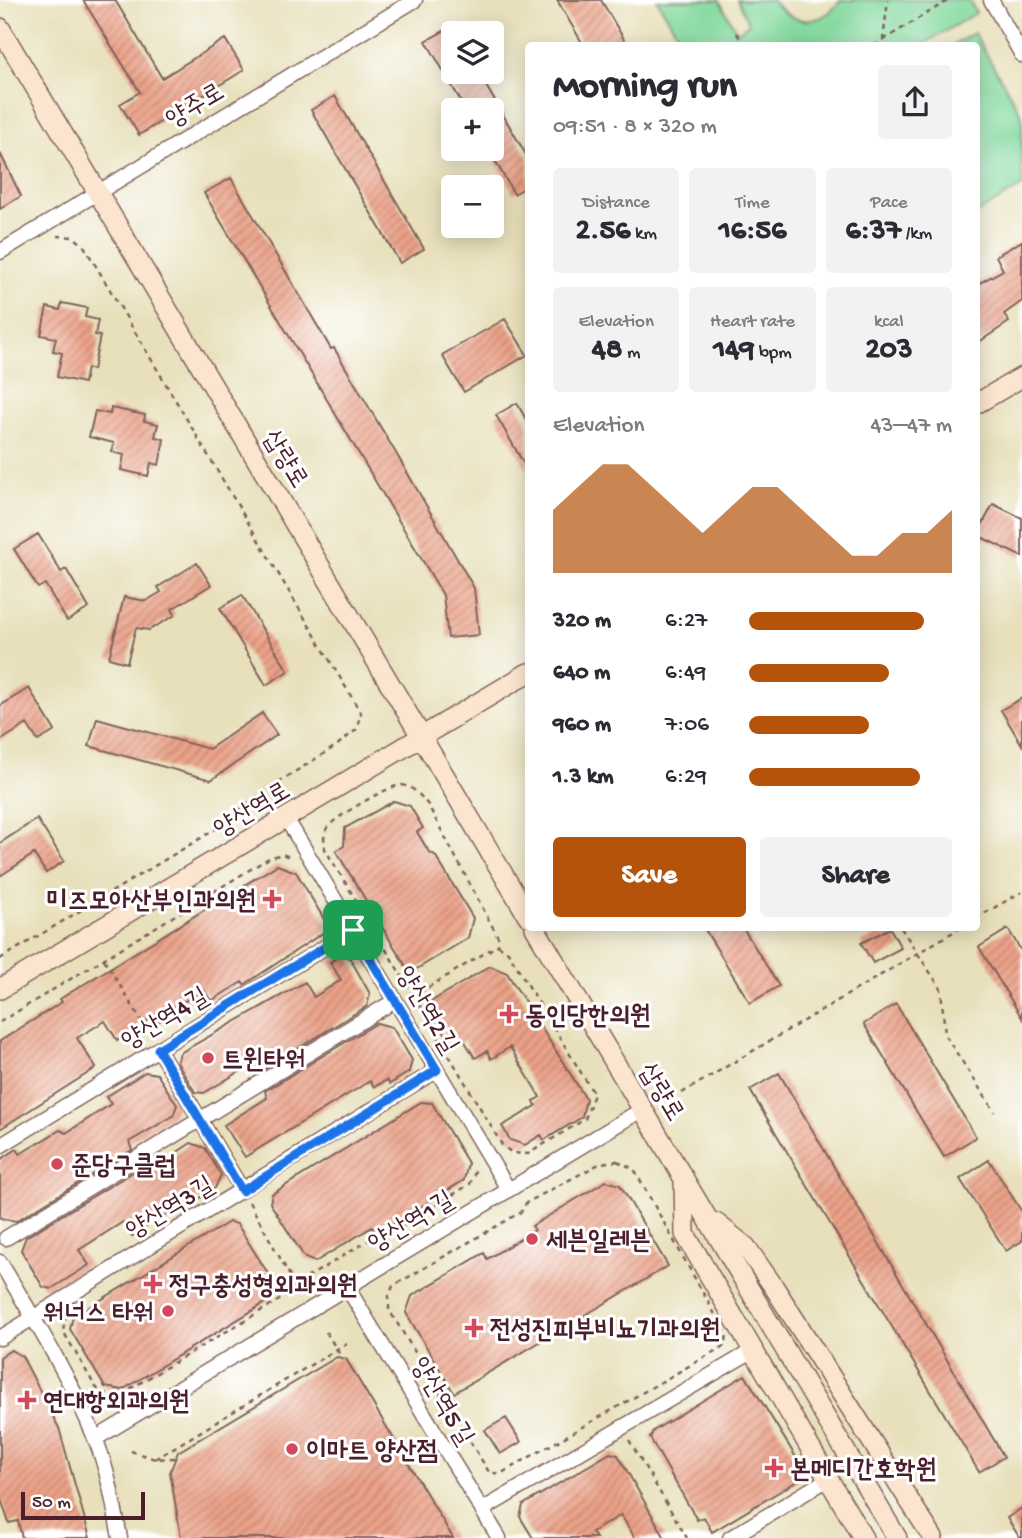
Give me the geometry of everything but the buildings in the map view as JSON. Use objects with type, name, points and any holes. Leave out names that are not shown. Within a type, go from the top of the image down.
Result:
[{"type":"street","name":"양주로","points":[[0,252],[415,0]]},
{"type":"street","points":[[991,0],[1022,55]]},
{"type":"street","name":"삽량로","points":[[0,27],[525,911]]},
{"type":"street","points":[[980,402],[1022,377]]},
{"type":"street","name":"양산역로","points":[[0,989],[525,675]]},
{"type":"street","name":"양산역2길","points":[[286,818],[508,1189]]},
{"type":"street","name":"양산역4길","points":[[0,1146],[156,1046],[353,930]]},
{"type":"street","name":"삽량로","points":[[537,931],[897,1538]]},
{"type":"street","points":[[5,1237],[386,1006]]},
{"type":"street","points":[[156,1046],[242,1191]]},
{"type":"street","name":"양산역3길","points":[[0,1338],[437,1070]]},
{"type":"street","name":"양산역1길","points":[[95,1439],[643,1109]]},
{"type":"street","points":[[684,1177],[685,1234],[863,1538]]},
{"type":"street","points":[[706,1215],[746,1247],[933,1538]]},
{"type":"street","points":[[0,1262],[34,1318],[95,1439],[111,1491],[120,1538]]},
{"type":"street","name":"양산역5길","points":[[347,1287],[499,1538]]},
{"type":"street","points":[[482,1510],[752,1351]]},
{"type":"street","points":[[730,1538],[828,1479]]},
{"type":"path","points":[[883,40],[888,0]]},
{"type":"path","points":[[880,42],[949,0]]},
{"type":"path","points":[[737,33],[741,42]]},
{"type":"path","points":[[0,959],[216,829],[258,795],[346,738],[356,730],[361,713],[85,246],[74,237],[59,235]]},
{"type":"path","points":[[402,785],[417,792],[428,805],[498,937],[498,945],[508,952],[594,1094],[585,1119],[528,1154],[512,1153],[502,1145],[325,849],[323,836],[328,825],[390,787],[402,785]]},
{"type":"path","points":[[0,1022],[269,858],[282,855]]},
{"type":"path","points":[[980,916],[1022,892]]},
{"type":"path","points":[[903,931],[941,989],[945,1035],[995,1112]]},
{"type":"path","points":[[682,1093],[955,931]]},
{"type":"path","points":[[414,996],[498,945]]},
{"type":"path","points":[[104,959],[156,1046]]},
{"type":"path","points":[[674,1239],[634,1169],[617,1161],[601,1163],[526,1203],[521,1212],[393,1286],[388,1296],[389,1311],[489,1472],[500,1474],[724,1346],[727,1336],[698,1283]]},
{"type":"path","points":[[67,1310],[63,1331],[95,1387],[100,1392],[118,1396],[286,1296],[295,1285],[371,1240],[377,1242],[470,1184],[477,1167]]},
{"type":"path","points":[[242,1191],[295,1285]]},
{"type":"path","points":[[326,1332],[342,1358]]},
{"type":"path","points":[[155,1459],[346,1343]]},
{"type":"path","points":[[628,1437],[687,1538]]},
{"type":"path","points":[[131,1451],[155,1459],[176,1458]]},
{"type":"green space","points":[[657,0],[719,0],[737,32],[749,24],[737,0],[772,0],[789,15],[806,20],[824,15],[841,0],[969,0],[976,13],[927,42],[683,42]]},
{"type":"green space","points":[[974,33],[979,42],[958,42]]},
{"type":"green space","points":[[980,43],[1022,115],[1022,186],[980,211]]},
{"type":"place","name":"미즈모아산부인과의원","points":[[272,899]]},
{"type":"place","name":"동인당한의원","points":[[509,1014]]},
{"type":"place","name":"트윈타워","points":[[208,1058]]},
{"type":"place","name":"준당구클럽","points":[[57,1164]]},
{"type":"place","name":"세븐일레븐","points":[[532,1239]]},
{"type":"place","name":"정구충성형외과의원","points":[[153,1284]]},
{"type":"place","name":"워너스 타워","points":[[168,1311]]},
{"type":"place","name":"전성진피부비뇨기과의원","points":[[474,1328]]},
{"type":"place","name":"연대항외과의원","points":[[27,1400]]},
{"type":"place","name":"이마트 양산점","points":[[292,1449]]},
{"type":"place","name":"본메디간호학원","points":[[774,1468]]},
{"type":"route","points":[[353,930],[437,1070],[242,1191],[158,1049],[353,930]]}]
